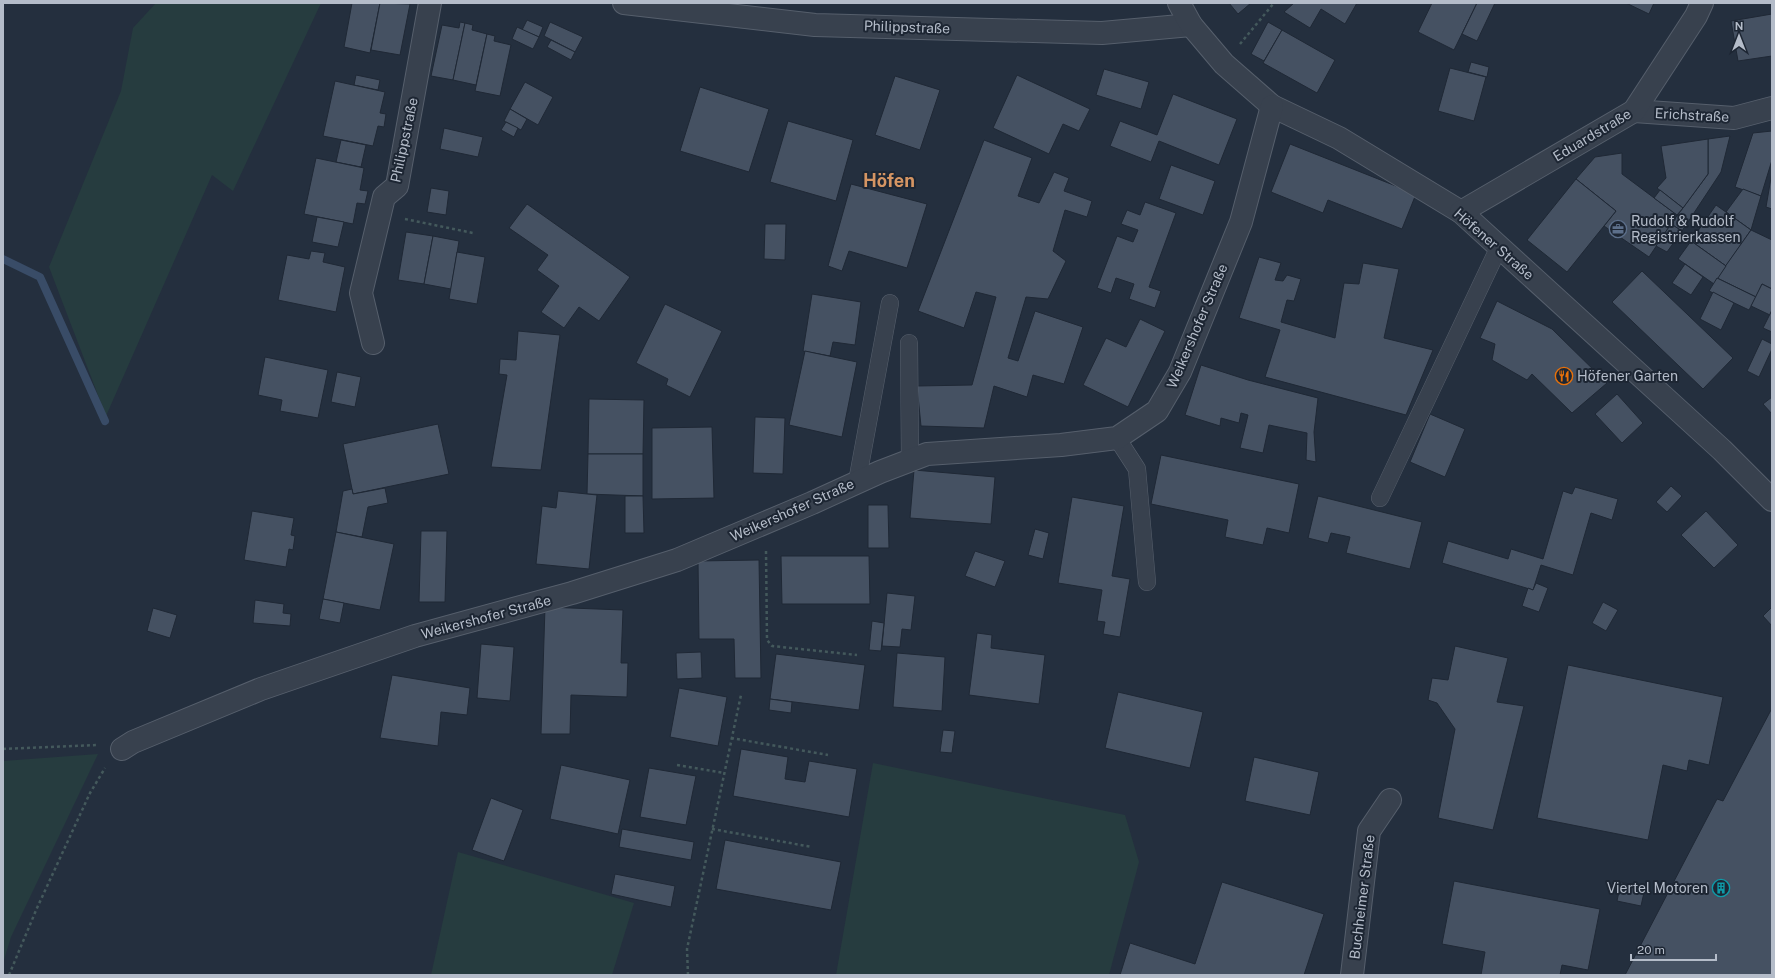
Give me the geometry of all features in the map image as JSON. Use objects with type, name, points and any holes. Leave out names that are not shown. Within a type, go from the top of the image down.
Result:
[{"type":"street","name":"Philippstraße","points":[[373,343],[360,293],[384,197],[397,186],[430,3]]},
{"type":"street","name":"Philippstraße","points":[[624,3],[815,25],[1102,33],[1191,25]]},
{"type":"street","name":"Höfener Straße","points":[[1179,3],[1191,25],[1224,64],[1272,106],[1338,138],[1461,212],[1722,450],[1772,500]]},
{"type":"street","name":"Eduardstraße","points":[[1461,212],[1634,111],[1696,16],[1702,3]]},
{"type":"street","name":"Weikershofer Straße","points":[[122,749],[133,742],[261,689],[415,636],[572,593],[677,560],[857,482],[927,454],[981,449],[1061,445],[1118,438],[1157,411],[1180,372],[1241,222],[1272,106]]},
{"type":"street","name":"Erichstraße","points":[[1634,111],[1734,118],[1772,108]]},
{"type":"street","name":"Buchheimer Straße","points":[[1352,975],[1369,831],[1390,800]]},
{"type":"lane","points":[[1380,498],[1499,247]]},
{"type":"lane","points":[[857,482],[890,303]]},
{"type":"lane","points":[[909,343],[910,460]]},
{"type":"lane","points":[[1118,438],[1137,469],[1147,582]]},
{"type":"path","points":[[1224,64],[1274,3]]},
{"type":"path","points":[[379,214],[473,233]]},
{"type":"path","points":[[766,522],[767,640],[772,646],[857,654]]},
{"type":"path","points":[[688,975],[687,949],[741,695]]},
{"type":"path","points":[[732,738],[828,755]]},
{"type":"path","points":[[3,749],[85,744],[107,745],[122,749],[101,773],[90,793],[37,908],[9,975]]},
{"type":"path","points":[[677,765],[724,774]]},
{"type":"path","points":[[712,829],[812,847]]},
{"type":"green space","points":[[156,3],[321,3],[233,191],[212,175],[106,416],[49,267],[121,91],[133,28]]},
{"type":"green space","points":[[98,754],[11,937],[3,963],[3,761]]},
{"type":"green space","points":[[873,763],[1125,815],[1139,862],[1109,975],[836,975]]},
{"type":"green space","points":[[458,852],[634,903],[612,975],[431,975]]},
{"type":"building","points":[[352,3],[380,3],[370,53],[344,47]]},
{"type":"building","points":[[380,3],[410,4],[400,55],[371,50]]},
{"type":"building","points":[[1229,3],[1251,3],[1238,14]]},
{"type":"building","points":[[1294,3],[1357,3],[1345,24],[1321,9],[1310,28],[1284,12]]},
{"type":"building","points":[[1432,3],[1477,3],[1454,50],[1418,32]]},
{"type":"building","points":[[1477,3],[1495,3],[1477,41],[1462,34]]},
{"type":"building","points":[[1626,3],[1654,3],[1649,14]]},
{"type":"building","points":[[1772,14],[1772,56],[1738,61],[1731,21]]},
{"type":"building","points":[[527,20],[543,27],[539,37],[522,30]]},
{"type":"building","points":[[460,22],[465,23],[453,80],[431,76],[442,25],[459,28]]},
{"type":"building","points":[[550,22],[583,37],[575,52],[544,36]]},
{"type":"building","points":[[1268,22],[1282,30],[1264,61],[1251,54]]},
{"type":"building","points":[[465,23],[473,25],[472,30],[487,34],[476,85],[453,80]]},
{"type":"building","points":[[517,27],[539,37],[533,49],[512,39]]},
{"type":"building","points":[[1282,30],[1335,60],[1317,93],[1263,63]]},
{"type":"building","points":[[487,34],[495,36],[494,41],[511,45],[500,96],[475,91]]},
{"type":"building","points":[[551,40],[575,52],[571,60],[547,47]]},
{"type":"building","points":[[1471,62],[1489,67],[1487,77],[1468,72]]},
{"type":"building","points":[[1450,68],[1486,77],[1474,121],[1438,111]]},
{"type":"building","points":[[1104,69],[1149,82],[1141,109],[1096,95]]},
{"type":"building","points":[[356,75],[380,80],[378,90],[354,85]]},
{"type":"building","points":[[1017,75],[1090,109],[1079,131],[1063,124],[1049,154],[993,128]]},
{"type":"building","points":[[895,76],[940,90],[920,150],[875,135]]},
{"type":"building","points":[[335,81],[385,92],[380,113],[386,114],[384,127],[378,126],[373,146],[323,136]]},
{"type":"building","points":[[525,82],[553,97],[538,125],[510,109]]},
{"type":"building","points":[[700,87],[769,109],[749,172],[680,151]]},
{"type":"building","points":[[1173,94],[1237,119],[1219,165],[1159,141],[1151,162],[1110,146],[1120,121],[1157,135]]},
{"type":"building","points":[[510,109],[527,119],[521,130],[504,121]]},
{"type":"building","points":[[788,121],[853,140],[836,201],[770,182]]},
{"type":"building","points":[[506,122],[518,128],[514,137],[501,130]]},
{"type":"building","points":[[444,128],[483,137],[478,157],[440,149]]},
{"type":"building","points":[[1772,131],[1772,160],[1761,196],[1735,187],[1753,133]]},
{"type":"building","points":[[1730,136],[1721,172],[1682,231],[1671,224],[1708,174],[1708,139]]},
{"type":"building","points":[[1708,139],[1708,174],[1683,208],[1657,188],[1666,178],[1661,146]]},
{"type":"building","points":[[341,140],[366,145],[361,167],[336,162]]},
{"type":"building","points":[[984,140],[1032,158],[1018,196],[1039,203],[1054,172],[1069,178],[1064,191],[1092,201],[1087,217],[1065,210],[1053,251],[1066,261],[1048,299],[1026,297],[1008,358],[1018,361],[1035,311],[1083,327],[1064,384],[1033,375],[1027,397],[994,386],[984,428],[921,426],[917,386],[972,385],[996,297],[976,292],[964,328],[918,311]]},
{"type":"building","points":[[1290,144],[1416,194],[1402,229],[1328,200],[1323,213],[1271,192]]},
{"type":"building","points":[[1622,153],[1622,174],[1677,215],[1649,257],[1604,226],[1616,211],[1576,179],[1595,157]]},
{"type":"building","points":[[316,158],[364,168],[360,190],[368,191],[365,204],[357,203],[353,224],[304,214]]},
{"type":"building","points":[[1171,165],[1215,181],[1203,215],[1159,199]]},
{"type":"building","points":[[1772,172],[1772,209],[1766,207]]},
{"type":"building","points":[[1576,179],[1616,211],[1567,272],[1527,240]]},
{"type":"building","points":[[851,184],[927,204],[907,268],[849,251],[842,271],[828,266]]},
{"type":"building","points":[[431,188],[449,191],[446,215],[427,212]]},
{"type":"building","points":[[1743,189],[1761,196],[1751,230],[1726,212]]},
{"type":"building","points":[[1660,190],[1683,208],[1677,215],[1654,198]]},
{"type":"building","points":[[1145,202],[1176,213],[1149,287],[1161,291],[1155,308],[1129,299],[1134,284],[1116,278],[1111,293],[1097,288],[1117,236],[1133,242],[1138,230],[1121,224],[1127,210],[1140,215]]},
{"type":"building","points":[[527,204],[630,277],[599,321],[579,307],[564,328],[541,312],[559,286],[537,270],[548,255],[509,228]]},
{"type":"building","points":[[1716,205],[1751,230],[1726,266],[1691,241]]},
{"type":"building","points":[[317,217],[344,222],[338,247],[312,242]]},
{"type":"building","points":[[765,224],[786,224],[785,260],[764,259]]},
{"type":"building","points":[[1671,224],[1682,231],[1667,252],[1656,246]]},
{"type":"building","points":[[1751,230],[1772,240],[1772,289],[1762,284],[1756,297],[1717,278]]},
{"type":"building","points":[[406,232],[433,236],[424,284],[398,280]]},
{"type":"building","points":[[433,236],[459,241],[451,289],[424,284]]},
{"type":"building","points":[[1691,241],[1726,266],[1714,284],[1678,259]]},
{"type":"building","points":[[311,251],[325,253],[323,262],[345,267],[336,312],[278,300],[287,255],[309,259]]},
{"type":"building","points":[[457,252],[485,257],[477,304],[449,299]]},
{"type":"building","points":[[1259,257],[1281,263],[1275,280],[1283,281],[1287,275],[1301,279],[1294,301],[1287,300],[1281,322],[1335,338],[1344,283],[1359,284],[1363,263],[1399,269],[1384,338],[1433,350],[1406,415],[1265,377],[1280,330],[1239,318]]},
{"type":"building","points":[[1685,264],[1703,277],[1691,295],[1672,283]]},
{"type":"building","points":[[1642,271],[1733,358],[1703,389],[1612,302]]},
{"type":"building","points":[[1717,278],[1756,297],[1749,310],[1709,291]]},
{"type":"building","points":[[1762,284],[1772,289],[1772,310],[1770,315],[1751,306]]},
{"type":"building","points":[[1713,292],[1734,303],[1721,330],[1700,319]]},
{"type":"building","points":[[812,294],[861,302],[855,345],[833,342],[830,356],[803,351]]},
{"type":"building","points":[[1497,301],[1552,329],[1607,383],[1572,413],[1532,374],[1527,380],[1492,360],[1495,344],[1480,338]]},
{"type":"building","points":[[665,304],[722,331],[690,397],[666,385],[668,379],[636,363]]},
{"type":"building","points":[[1772,310],[1772,332],[1763,328]]},
{"type":"building","points":[[1140,319],[1165,331],[1128,407],[1083,385],[1106,338],[1126,347]]},
{"type":"building","points":[[518,331],[560,335],[541,470],[491,467],[507,375],[499,374],[500,359],[516,360]]},
{"type":"building","points":[[1762,339],[1772,344],[1772,349],[1759,377],[1747,371]]},
{"type":"building","points":[[805,351],[857,362],[842,437],[789,425]]},
{"type":"building","points":[[265,357],[328,370],[318,418],[280,411],[282,400],[258,395]]},
{"type":"building","points":[[1201,365],[1248,380],[1318,398],[1314,432],[1316,462],[1306,460],[1307,433],[1269,425],[1263,453],[1240,448],[1248,415],[1241,413],[1239,423],[1221,418],[1220,426],[1185,415]]},
{"type":"building","points":[[337,372],[361,377],[355,407],[331,402]]},
{"type":"building","points":[[1617,394],[1643,423],[1622,443],[1595,414]]},
{"type":"building","points":[[1772,397],[1772,414],[1763,404]]},
{"type":"building","points":[[589,399],[644,400],[643,454],[588,454]]},
{"type":"building","points":[[1430,414],[1465,429],[1445,477],[1410,462]]},
{"type":"building","points":[[755,417],[785,418],[783,474],[753,473]]},
{"type":"building","points":[[438,424],[449,474],[353,494],[343,444]]},
{"type":"building","points":[[712,427],[714,498],[652,499],[652,428]]},
{"type":"building","points":[[588,454],[643,454],[643,496],[587,494]]},
{"type":"building","points":[[1161,455],[1299,484],[1289,533],[1267,528],[1263,545],[1225,537],[1228,520],[1151,504]]},
{"type":"building","points":[[914,470],[995,477],[991,524],[910,518]]},
{"type":"building","points":[[1671,486],[1682,496],[1667,512],[1656,502]]},
{"type":"building","points":[[1575,487],[1618,499],[1612,520],[1591,513],[1573,575],[1541,565],[1533,590],[1442,563],[1448,541],[1508,559],[1511,549],[1543,559],[1563,491],[1572,494]]},
{"type":"building","points":[[385,488],[388,503],[368,507],[362,537],[336,532],[343,491],[352,489],[353,494]]},
{"type":"building","points":[[558,491],[597,495],[589,569],[536,564],[542,506],[556,508]]},
{"type":"building","points":[[625,496],[643,496],[644,533],[625,533]]},
{"type":"building","points":[[1318,496],[1422,522],[1410,569],[1346,553],[1350,537],[1331,533],[1328,543],[1308,538]]},
{"type":"building","points":[[1072,497],[1124,506],[1112,576],[1130,579],[1120,637],[1103,634],[1105,622],[1097,621],[1102,590],[1058,583]]},
{"type":"building","points":[[868,505],[888,505],[889,548],[868,548]]},
{"type":"building","points":[[252,511],[294,518],[291,535],[295,536],[293,550],[289,549],[286,567],[244,560]]},
{"type":"building","points":[[1706,511],[1738,545],[1714,568],[1681,535]]},
{"type":"building","points":[[1035,529],[1049,533],[1043,559],[1028,555]]},
{"type":"building","points":[[421,531],[447,531],[445,602],[419,602]]},
{"type":"building","points":[[336,532],[394,544],[380,610],[323,599]]},
{"type":"building","points":[[975,551],[1005,561],[995,587],[965,576]]},
{"type":"building","points":[[781,556],[869,556],[870,604],[782,604]]},
{"type":"building","points":[[759,560],[761,678],[735,678],[734,639],[699,639],[698,561]]},
{"type":"building","points":[[1536,583],[1548,588],[1539,612],[1522,606],[1528,588],[1533,590]]},
{"type":"building","points":[[887,593],[915,596],[911,630],[902,629],[900,647],[882,646]]},
{"type":"building","points":[[323,599],[344,603],[340,623],[319,619]]},
{"type":"building","points":[[255,600],[284,604],[283,613],[291,614],[290,626],[253,623]]},
{"type":"building","points":[[1603,602],[1618,610],[1606,631],[1592,623]]},
{"type":"building","points":[[545,607],[623,610],[621,663],[628,663],[627,697],[571,695],[570,734],[541,734]]},
{"type":"building","points":[[1772,607],[1772,626],[1763,616]]},
{"type":"building","points":[[153,608],[177,615],[170,638],[147,631]]},
{"type":"building","points":[[872,621],[884,623],[881,651],[869,650]]},
{"type":"building","points":[[977,633],[992,635],[991,648],[1045,655],[1039,704],[969,695]]},
{"type":"building","points":[[481,644],[514,647],[510,701],[477,698]]},
{"type":"building","points":[[1455,646],[1508,658],[1497,702],[1524,706],[1493,830],[1438,818],[1455,729],[1437,703],[1428,700],[1432,678],[1448,680]]},
{"type":"building","points":[[701,652],[702,678],[677,679],[676,653]]},
{"type":"building","points":[[897,653],[945,657],[942,711],[893,707]]},
{"type":"building","points":[[776,654],[865,665],[859,710],[770,699]]},
{"type":"building","points":[[1568,665],[1723,697],[1709,765],[1689,760],[1687,771],[1663,765],[1648,840],[1537,818]]},
{"type":"building","points":[[392,675],[470,688],[467,715],[441,712],[438,746],[380,738]]},
{"type":"building","points":[[679,688],[727,697],[718,746],[670,737]]},
{"type":"building","points":[[1118,692],[1203,712],[1190,768],[1105,748]]},
{"type":"building","points":[[770,699],[792,702],[791,713],[769,710]]},
{"type":"building","name":"Viertel Motoren","points":[[1771,710],[1772,975],[1625,975],[1717,799],[1723,801]]},
{"type":"building","points":[[943,730],[955,731],[952,753],[940,752]]},
{"type":"building","points":[[741,749],[788,757],[785,779],[805,782],[809,761],[857,769],[849,817],[733,796]]},
{"type":"building","points":[[1254,757],[1319,772],[1310,815],[1245,801]]},
{"type":"building","points":[[561,765],[630,780],[618,834],[550,819]]},
{"type":"building","points":[[649,768],[696,776],[686,825],[640,817]]},
{"type":"building","points":[[491,798],[523,810],[504,861],[472,850]]},
{"type":"building","points":[[622,829],[694,842],[691,860],[619,847]]},
{"type":"building","points":[[725,840],[841,862],[831,910],[716,889]]},
{"type":"building","points":[[615,874],[675,886],[671,907],[611,894]]},
{"type":"building","points":[[1454,881],[1600,909],[1588,970],[1562,965],[1560,975],[1481,975],[1485,952],[1442,944]]},
{"type":"building","points":[[1222,882],[1324,914],[1304,975],[1120,975],[1130,943],[1195,964]]},
{"type":"building","points":[[1621,882],[1645,888],[1641,906],[1617,901]]},
{"type":"waterway","points":[[3,259],[40,277],[105,421]]},
{"type":"place","name":"Rudolf & Rudolf Registrierkassen","points":[[1618,229]]},
{"type":"place","name":"Höfener Garten","points":[[1564,376]]},
{"type":"place","name":"Viertel Motoren","points":[[1721,888]]},
{"type":"district","name":"Höfen","points":[[889,181]]}]
